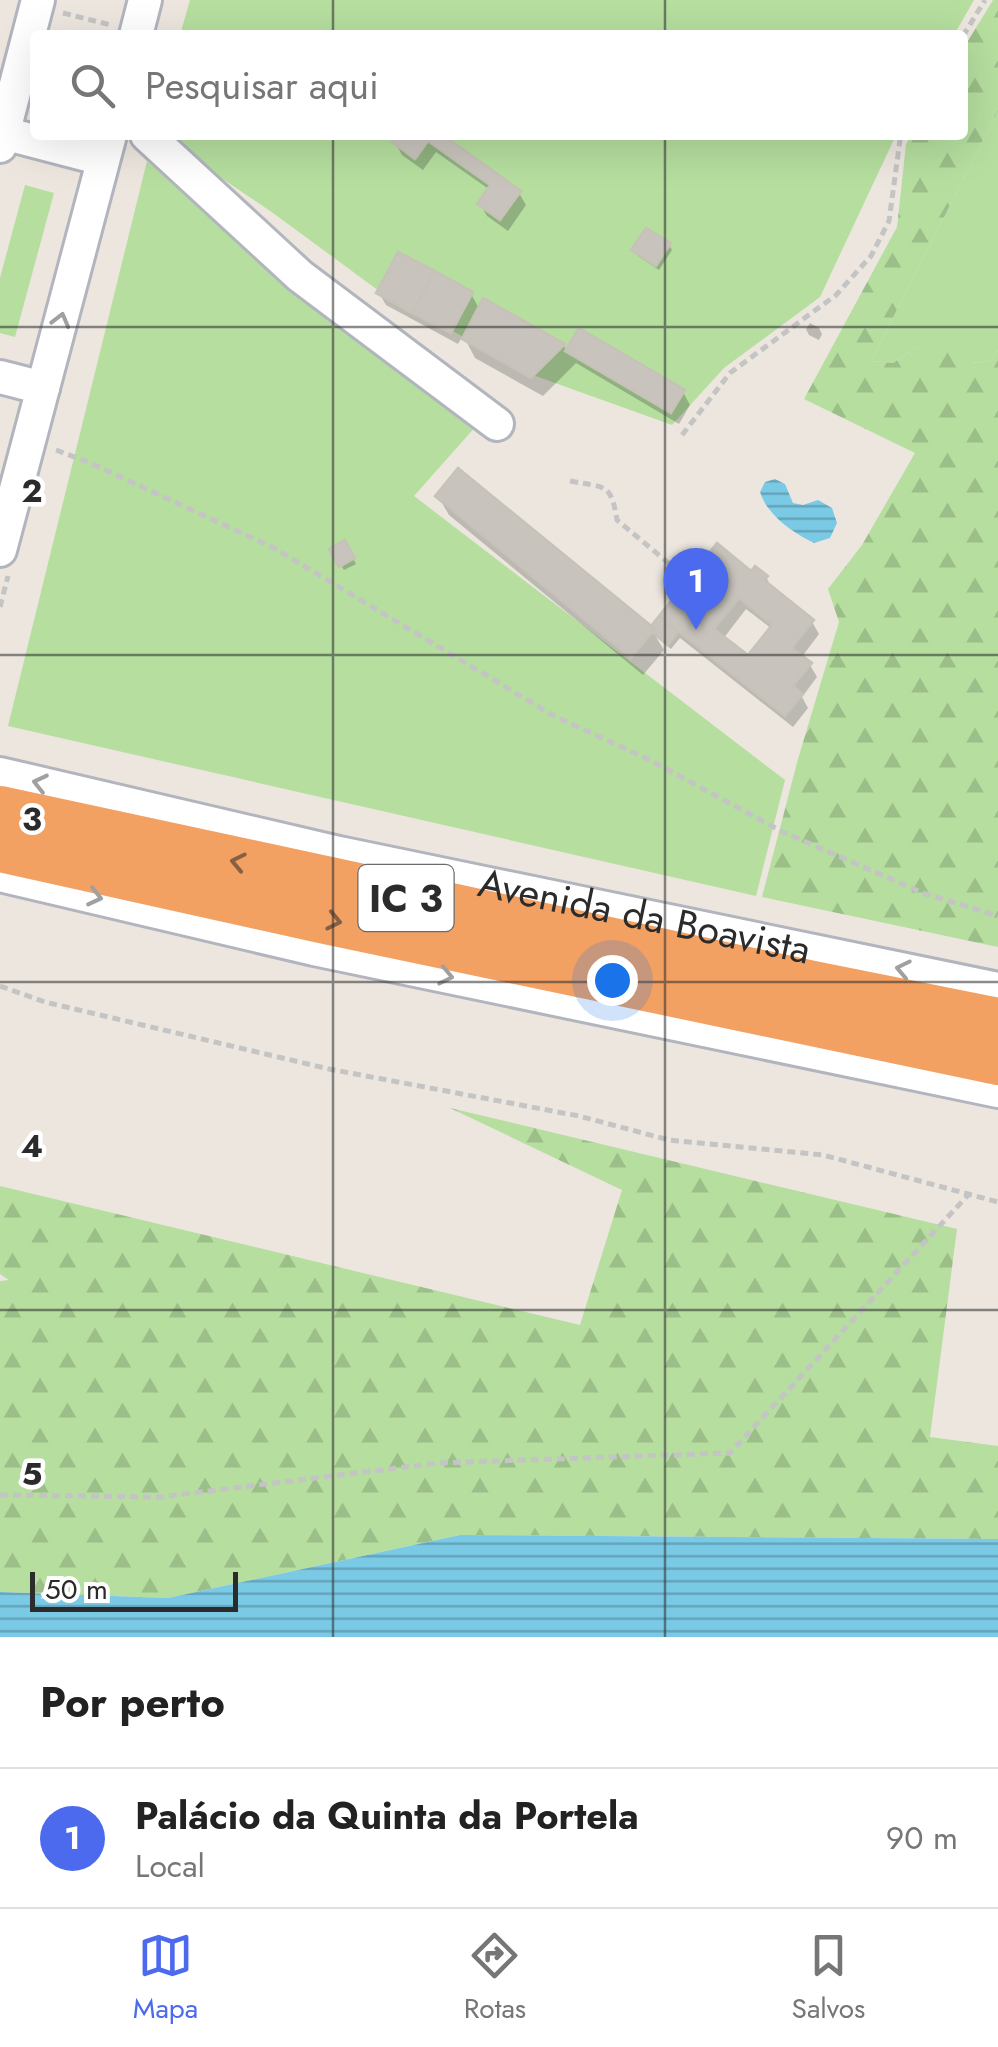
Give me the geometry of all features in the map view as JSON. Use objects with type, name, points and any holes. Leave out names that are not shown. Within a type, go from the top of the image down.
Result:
[{"type":"highway","name":"Avenida da Boavista","points":[[0,810],[998,1022]]},
{"type":"highway","name":"Avenida da Boavista","points":[[0,848],[998,1061]]},
{"type":"street","points":[[137,30],[145,0]]},
{"type":"street","points":[[0,550],[106,147],[2,139],[13,46],[38,3]]},
{"type":"street","points":[[152,140],[300,276],[497,424]]},
{"type":"street","points":[[0,377],[42,388]]},
{"type":"street","name":"Avenida da Boavista","points":[[0,774],[339,853],[998,989]]},
{"type":"street","points":[[0,875],[314,949],[998,1091]]},
{"type":"path","points":[[967,30],[985,0]]},
{"type":"path","points":[[38,3],[123,30]]},
{"type":"path","points":[[682,435],[730,373],[836,295],[871,256],[888,220],[900,140]]},
{"type":"path","points":[[28,444],[88,462],[274,548],[554,716],[650,760],[783,832],[923,893],[998,916]]},
{"type":"path","points":[[570,482],[604,487],[613,496],[617,520],[672,566]]},
{"type":"path","points":[[0,986],[45,1002],[329,1069],[578,1116],[669,1140],[824,1155],[998,1202]]},
{"type":"path","points":[[0,1495],[160,1496],[438,1463],[730,1453],[969,1194]]},
{"type":"green space","points":[[190,0],[974,0],[957,30],[181,30]]},
{"type":"green space","points":[[993,0],[998,0],[998,111],[871,361],[893,363],[917,347],[959,332],[972,363],[990,361],[998,351],[998,947],[762,897],[839,622],[828,589],[862,545],[915,453],[804,399],[897,227],[908,140],[968,140],[968,41]]},
{"type":"green space","points":[[998,111],[998,351],[990,361],[971,363],[917,347],[893,363],[871,361]]},
{"type":"green space","points":[[165,140],[894,140],[820,297],[724,368],[672,425],[530,374],[375,288]]},
{"type":"green space","points":[[147,161],[293,292],[477,425],[414,496],[785,780],[756,896],[8,726]]},
{"type":"green space","points":[[25,185],[54,193],[15,337],[0,333],[0,278]]},
{"type":"green space","points":[[450,1108],[957,1229],[930,1437],[998,1446],[998,1539],[460,1535],[168,1598],[0,1592],[0,1281],[9,1280],[0,1274],[0,1186],[580,1325],[622,1190]]},
{"type":"water","points":[[775,479],[785,484],[793,503],[803,505],[818,500],[832,508],[837,523],[830,538],[814,543],[775,516],[760,492],[765,482]]},
{"type":"water","points":[[460,1535],[998,1539],[998,1637],[0,1637],[0,1592],[168,1598]]},
{"type":"building","points":[[450,140],[521,191],[500,220],[477,204],[490,185],[428,141],[415,159],[392,142]]},
{"type":"building","points":[[646,228],[671,243],[656,266],[631,250]]},
{"type":"building","points":[[398,252],[435,271],[412,313],[376,293]]},
{"type":"building","points":[[435,271],[473,292],[451,333],[412,313]]},
{"type":"building","points":[[483,298],[565,344],[531,378],[462,339]]},
{"type":"building","points":[[579,328],[685,390],[671,413],[565,351]]},
{"type":"building","points":[[458,468],[655,629],[631,658],[435,496]]},
{"type":"building","points":[[345,540],[355,558],[339,567],[329,549]]},
{"type":"building","points":[[717,543],[751,571],[755,566],[768,576],[764,580],[814,620],[792,648],[812,663],[793,686],[803,694],[785,716],[659,616]],"holes":[[[739,598],[772,625],[748,655],[714,629]]]},
{"type":"building","points":[[659,616],[678,632],[668,645],[652,632],[655,629],[651,626]]},
{"type":"place","name":"Palácio da Quinta da Portela","points":[[696,630]]}]
